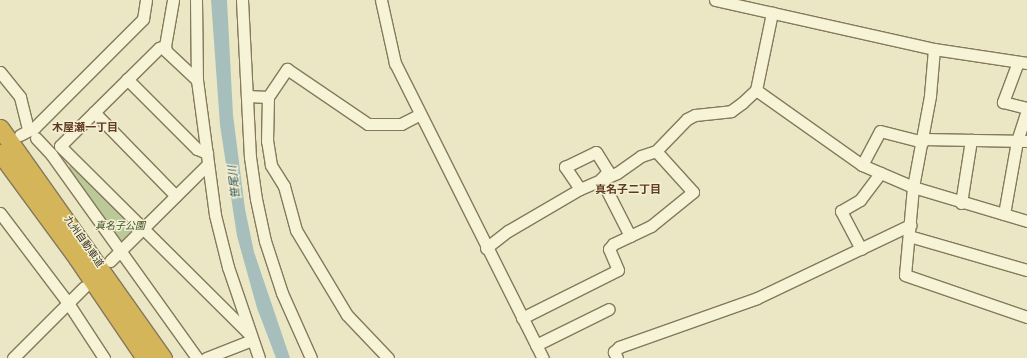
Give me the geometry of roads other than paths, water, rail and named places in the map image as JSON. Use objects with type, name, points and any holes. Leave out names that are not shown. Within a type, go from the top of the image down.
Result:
[{"type":"highway","name":"九州自動車道","points":[[0,128],[163,358]]},
{"type":"highway","name":"九州自動車道","points":[[0,153],[77,258],[145,358]]},
{"type":"street","points":[[28,134],[144,19],[146,0]]},
{"type":"street","points":[[173,0],[165,46],[166,51],[197,80]]},
{"type":"street","points":[[196,0],[197,80],[215,215],[228,266],[259,358]]},
{"type":"street","points":[[242,0],[242,36],[250,157],[265,241],[282,293],[311,358]]},
{"type":"street","points":[[381,0],[395,64],[419,116],[543,358]]},
{"type":"street","points":[[715,0],[934,49],[1023,62],[1003,102],[1027,110],[1022,141],[1004,214]]},
{"type":"street","points":[[486,248],[508,231],[580,189],[600,179],[617,174],[641,156],[656,151],[688,119],[695,115],[731,111],[756,90],[772,13]]},
{"type":"street","points":[[51,154],[159,48],[165,46]]},
{"type":"street","points":[[934,49],[923,141],[913,187],[905,275],[1027,316]]},
{"type":"street","points":[[388,358],[347,315],[296,230],[284,186],[271,165],[267,141],[268,97],[287,69],[368,124],[401,124],[419,116]]},
{"type":"street","points":[[0,72],[20,97],[28,134],[51,154],[196,358]]},
{"type":"street","points":[[127,79],[196,149],[208,158]]},
{"type":"street","points":[[756,90],[862,165],[913,187],[961,203],[1027,221]]},
{"type":"street","points":[[247,96],[268,97]]},
{"type":"street","points":[[94,112],[176,196]]},
{"type":"street","points":[[862,165],[880,131],[923,141],[1022,141]]},
{"type":"street","points":[[961,203],[971,140]]},
{"type":"street","points":[[60,146],[251,338]]},
{"type":"street","points":[[522,318],[618,270],[609,249],[630,236],[651,226],[693,192],[656,151]]},
{"type":"street","points":[[580,189],[565,167],[596,152],[608,172],[600,179]]},
{"type":"street","points":[[110,261],[176,196],[208,158]]},
{"type":"street","points":[[861,249],[841,211],[860,200],[880,173]]},
{"type":"street","points":[[600,179],[630,236]]},
{"type":"street","points":[[0,213],[68,303],[104,358]]},
{"type":"street","points":[[617,358],[614,352],[619,347],[757,298],[861,249],[910,231],[1027,270]]},
{"type":"street","points":[[13,358],[84,287]]},
{"type":"street","points":[[536,345],[609,309]]},
{"type":"street","points":[[206,358],[251,338]]},
{"type":"water","name":"笹尾川","points":[[211,0],[227,0],[233,115],[245,209],[254,252],[290,358],[276,358],[257,308],[237,236],[220,125]]},
{"type":"district","name":"木屋瀬一丁目","points":[[85,128]]},
{"type":"district","name":"真名子二丁目","points":[[628,190]]},
{"type":"park label","name":"真名子公園","points":[[120,227]]}]
